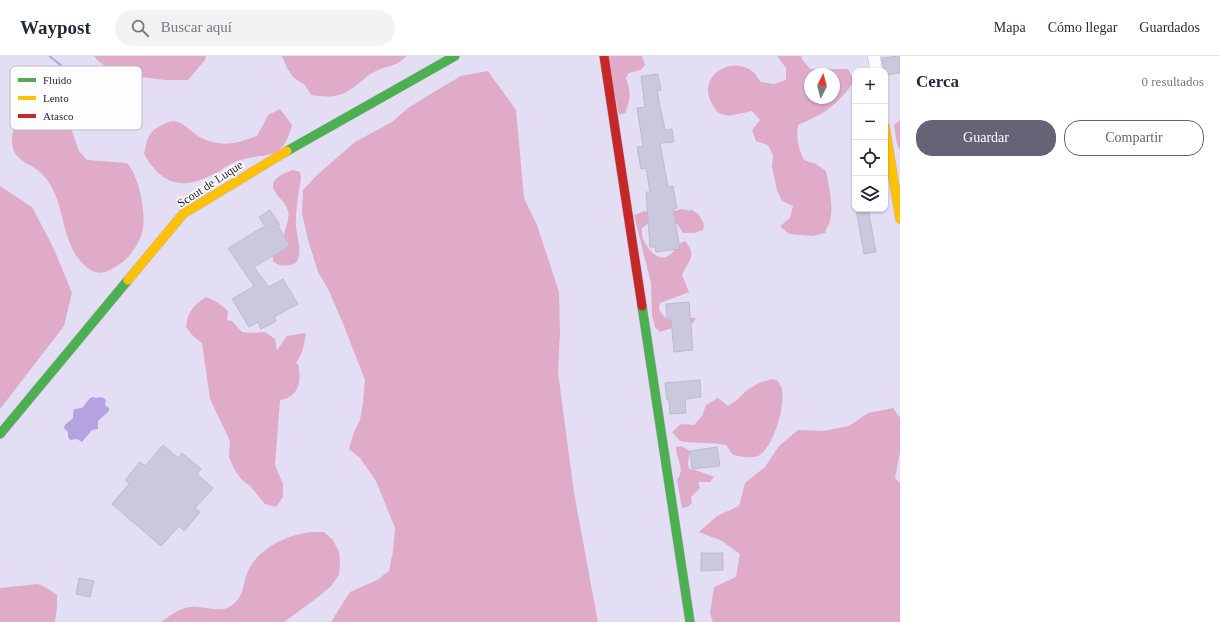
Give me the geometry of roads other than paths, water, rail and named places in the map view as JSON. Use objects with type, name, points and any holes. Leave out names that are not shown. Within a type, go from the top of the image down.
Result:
[{"type":"street","name":"Scout de Luque","points":[[0,434],[183,214],[272,159],[455,56]]},
{"type":"street","points":[[604,56],[690,622]]},
{"type":"street","points":[[874,56],[876,68]]},
{"type":"street","points":[[887,140],[900,219]]}]
